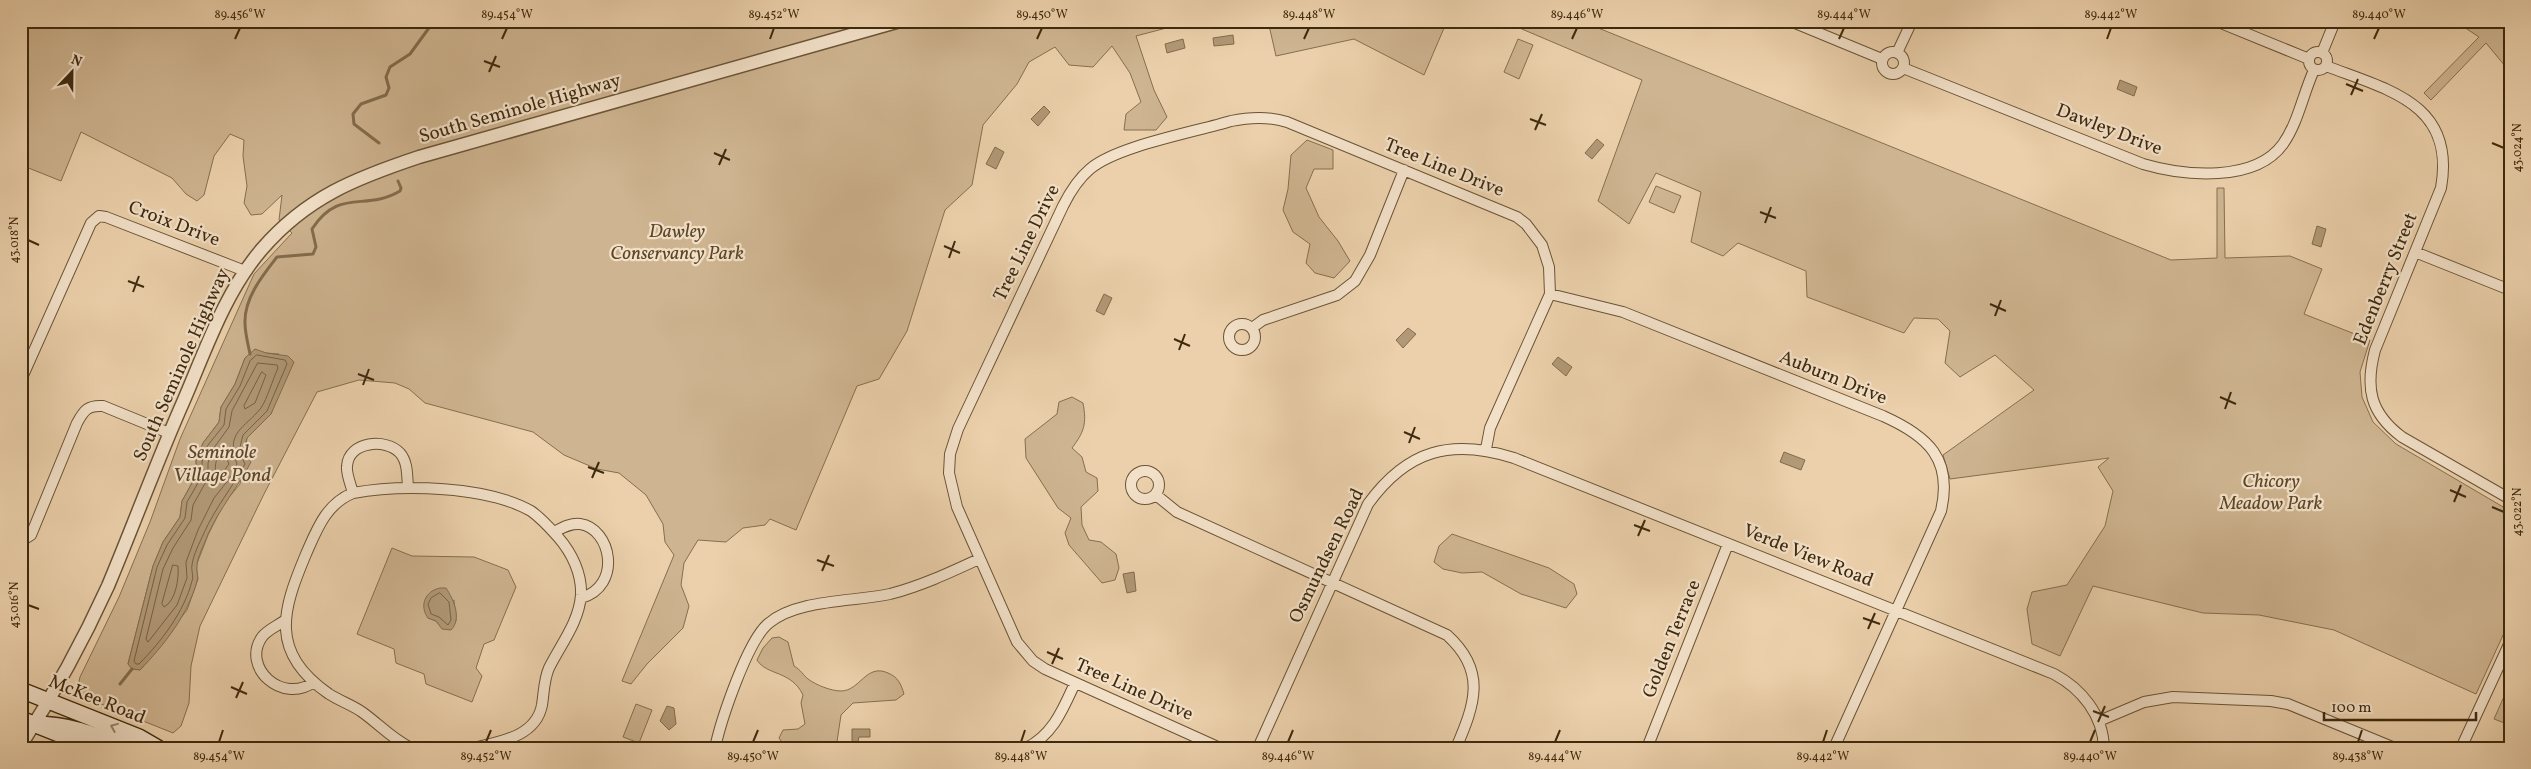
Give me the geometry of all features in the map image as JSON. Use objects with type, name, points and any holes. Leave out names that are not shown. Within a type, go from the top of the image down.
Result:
[{"type":"main road","name":"McKee Road","points":[[21,690],[139,737],[158,748]]},
{"type":"main road","points":[[28,722],[94,748]]},
{"type":"main road","points":[[28,722],[58,724],[77,729],[127,748]]},
{"type":"street","name":"South Seminole Highway","points":[[21,745],[28,722],[49,702],[107,586],[169,433],[217,323],[245,270],[263,248],[304,210],[346,183],[369,173],[900,21]]},
{"type":"street","points":[[1790,21],[1882,59]]},
{"type":"street","points":[[1897,53],[1912,21]]},
{"type":"street","points":[[2216,21],[2309,59]]},
{"type":"street","points":[[2322,53],[2335,21]]},
{"type":"street","points":[[1888,53],[1897,53],[1903,57],[1903,68],[1898,73],[1891,74],[1882,67],[1882,59],[1888,53]]},
{"type":"street","points":[[2314,53],[2322,53],[2326,57],[2326,66],[2320,71],[2314,70],[2310,67],[2309,59],[2314,53]]},
{"type":"street","name":"Edenberry Street","points":[[2326,66],[2407,99],[2422,112],[2432,125],[2443,155],[2444,171],[2441,188],[2371,363],[2370,392],[2376,409],[2388,427],[2402,437],[2510,499]]},
{"type":"street","name":"Dawley Drive","points":[[1903,68],[2143,164],[2164,170],[2185,172],[2235,172],[2250,169],[2266,161],[2289,135],[2314,70]]},
{"type":"street","name":"Tree Line Drive","points":[[1220,748],[1045,669],[1024,652],[1011,629],[979,559],[949,483],[952,446],[1062,206],[1075,184],[1091,168],[1119,153],[1231,121],[1264,117],[1286,122],[1504,210],[1526,224],[1536,236],[1546,256],[1550,294]]},
{"type":"street","points":[[1252,328],[1263,320],[1337,295],[1355,280],[1370,255],[1404,170]]},
{"type":"street","name":"Croix Drive","points":[[21,380],[91,223],[99,216],[106,216],[245,270]]},
{"type":"street","points":[[2415,252],[2510,290]]},
{"type":"street","points":[[1486,449],[1490,428],[1550,294]]},
{"type":"street","name":"Auburn Drive","points":[[1550,294],[1623,312],[1883,416],[1914,431],[1933,449],[1943,471],[1943,503],[1897,611],[1834,748]]},
{"type":"street","points":[[23,540],[31,535],[77,423],[86,409],[93,405],[103,406],[169,433]]},
{"type":"street","points":[[353,492],[346,467],[348,460],[358,449],[374,444],[393,448],[401,454],[406,463],[408,487]]},
{"type":"street","name":"Osmundsen Road","points":[[1258,748],[1368,504],[1381,486],[1412,462],[1437,452],[1462,448],[1486,449]]},
{"type":"street","name":"Verde View Road","points":[[1486,449],[1514,458],[2062,678],[2084,697],[2099,721]]},
{"type":"street","points":[[411,748],[390,736],[361,712],[330,694],[314,682],[299,664],[291,649],[284,621],[291,590],[319,524],[333,505],[342,497],[353,492],[430,487],[502,500],[532,512],[554,532],[565,545],[575,562],[581,584],[581,598],[570,630],[548,670],[537,718],[524,731],[502,744],[473,748]]},
{"type":"street","points":[[1156,495],[1178,512],[1447,635],[1458,645],[1471,668],[1475,687],[1473,704],[1456,748]]},
{"type":"street","points":[[554,532],[573,524],[580,524],[596,533],[603,544],[609,564],[604,583],[595,593],[581,598]]},
{"type":"street","name":"Golden Terrace","points":[[1647,748],[1728,544]]},
{"type":"street","points":[[715,748],[749,650],[760,632],[777,617],[797,609],[908,589],[979,559]]},
{"type":"street","points":[[284,621],[261,638],[257,648],[257,661],[261,671],[268,680],[282,688],[296,690],[314,682]]},
{"type":"street","points":[[2461,748],[2510,642]]},
{"type":"street","points":[[1026,748],[1047,733],[1065,705],[1075,683]]},
{"type":"street","points":[[2104,748],[2099,721],[2144,702],[2173,696],[2271,701],[2288,704],[2395,748]]},
{"type":"green space","name":"Dawley Conservancy Park","points":[[21,21],[1193,21],[1136,36],[1154,90],[1167,117],[1156,130],[1124,130],[1126,114],[1141,102],[1130,73],[1112,46],[1093,67],[1069,65],[1055,47],[1029,62],[1017,84],[983,125],[972,185],[945,210],[907,331],[879,379],[857,386],[796,530],[770,519],[765,525],[743,528],[726,542],[698,540],[684,563],[681,585],[689,606],[683,628],[647,664],[631,684],[622,681],[674,555],[665,542],[663,524],[646,495],[619,473],[597,469],[564,455],[533,432],[425,403],[409,389],[395,383],[359,380],[317,392],[264,494],[200,626],[191,666],[189,703],[181,726],[173,733],[86,698],[77,690],[80,677],[119,597],[150,522],[180,439],[254,274],[292,233],[279,220],[282,195],[262,214],[251,215],[244,203],[247,186],[243,156],[244,140],[230,134],[214,156],[204,195],[197,201],[186,194],[172,178],[81,132],[61,181],[21,165]],"holes":[[[255,350],[279,354],[280,388],[271,414],[247,438],[240,484],[224,503],[208,535],[196,566],[198,579],[187,610],[140,670],[128,664],[153,566],[163,542],[180,517],[182,501],[197,474],[196,461],[203,443],[219,422],[221,407],[235,384],[245,358]]]},
{"type":"green space","points":[[1268,21],[1447,21],[1424,75],[1354,39],[1276,56]]},
{"type":"green space","name":"Chicory Meadow Park","points":[[1503,21],[1581,21],[2171,260],[2217,258],[2217,188],[2224,188],[2225,258],[2290,256],[2322,269],[2304,314],[2370,340],[2360,372],[2362,397],[2373,422],[2396,444],[2510,511],[2510,620],[2476,694],[2334,630],[2259,615],[2203,613],[2093,586],[2060,656],[2032,644],[2027,609],[2032,592],[2067,585],[2105,526],[2113,491],[2098,467],[2109,458],[1950,479],[1943,455],[2034,390],[1995,355],[1960,377],[1945,363],[1950,331],[1938,319],[1914,318],[1904,333],[1807,297],[1806,271],[1738,243],[1723,256],[1691,242],[1701,192],[1656,173],[1629,224],[1598,201],[1642,80]]},
{"type":"green space","points":[[2455,21],[2510,21],[2510,72],[2486,43],[2431,100],[2424,93],[2479,37]]},
{"type":"green space","points":[[1518,39],[1533,45],[1519,79],[1504,72]]},
{"type":"green space","points":[[1307,140],[1333,150],[1333,169],[1314,169],[1306,188],[1319,217],[1338,241],[1350,261],[1334,278],[1315,273],[1306,263],[1310,244],[1293,232],[1283,210],[1288,189],[1291,155]]},
{"type":"green space","points":[[1656,186],[1681,196],[1674,213],[1649,202]]},
{"type":"green space","points":[[1072,397],[1083,403],[1085,417],[1082,432],[1072,448],[1082,457],[1086,472],[1097,478],[1098,491],[1081,507],[1082,525],[1089,540],[1101,542],[1116,554],[1119,568],[1115,580],[1102,583],[1069,545],[1065,533],[1071,518],[1058,508],[1026,458],[1025,439],[1057,414],[1059,402]]},
{"type":"green space","points":[[1452,534],[1549,568],[1574,584],[1577,594],[1566,608],[1521,594],[1482,572],[1462,573],[1443,569],[1434,562],[1439,546]]},
{"type":"green space","points":[[392,548],[412,556],[474,557],[508,570],[516,587],[494,640],[484,644],[476,668],[482,676],[472,702],[426,684],[424,674],[396,663],[394,649],[357,634]],"holes":[[[454,600],[456,621],[441,627],[436,621],[428,618]]]},
{"type":"green space","points":[[779,637],[788,642],[794,666],[808,679],[819,685],[837,691],[848,690],[868,674],[880,671],[888,673],[897,679],[904,694],[896,700],[853,703],[841,715],[836,748],[786,748],[779,738],[783,730],[798,729],[805,724],[801,703],[803,695],[792,681],[767,669],[757,660],[763,648],[772,638]]},
{"type":"green space","points":[[2510,683],[2510,725],[2494,719]]},
{"type":"green space","points":[[636,704],[652,710],[639,743],[623,737]]},
{"type":"water","points":[[1233,35],[1234,44],[1214,46],[1213,38]]},
{"type":"water","points":[[1183,39],[1185,48],[1167,53],[1165,44]]},
{"type":"water","points":[[2120,80],[2137,87],[2134,96],[2117,89]]},
{"type":"water","points":[[1044,106],[1050,112],[1038,126],[1031,119]]},
{"type":"water","points":[[1597,139],[1604,145],[1592,159],[1585,153]]},
{"type":"water","points":[[995,147],[1004,152],[996,169],[986,164]]},
{"type":"water","points":[[2317,226],[2326,229],[2321,247],[2312,244]]},
{"type":"water","points":[[1104,294],[1112,298],[1104,315],[1096,311]]},
{"type":"water","points":[[1408,328],[1416,334],[1403,348],[1396,340]]},
{"type":"water","name":"Seminole Village Pond","points":[[255,349],[266,353],[288,356],[294,362],[271,414],[247,438],[243,451],[251,462],[208,534],[198,558],[198,579],[188,606],[174,629],[149,660],[140,670],[132,669],[128,664],[153,566],[163,542],[180,517],[182,501],[197,474],[196,461],[203,443],[219,422],[221,407],[235,384],[245,358]]},
{"type":"water","points":[[1558,357],[1572,367],[1566,376],[1552,364]]},
{"type":"water","points":[[1784,452],[1805,460],[1801,470],[1780,462]]},
{"type":"water","points":[[1134,572],[1136,591],[1127,593],[1123,574]]},
{"type":"water","points":[[440,588],[446,588],[456,609],[456,620],[451,630],[442,629],[436,621],[428,618],[425,613],[424,604],[427,596]]},
{"type":"water","points":[[667,706],[674,708],[676,724],[669,730],[660,721]]},
{"type":"water","points":[[852,729],[870,729],[870,737],[859,737],[858,742],[852,742]]},
{"type":"waterway","points":[[379,143],[354,124],[353,114],[361,104],[386,95],[389,88],[386,77],[390,67],[410,54],[434,21]]},
{"type":"waterway","points":[[250,354],[245,327],[248,305],[255,287],[277,257],[313,254],[316,247],[312,229],[322,216],[332,208],[342,204],[387,197],[400,191],[401,188],[398,181]]},
{"type":"waterway","points":[[120,684],[132,669]]}]
